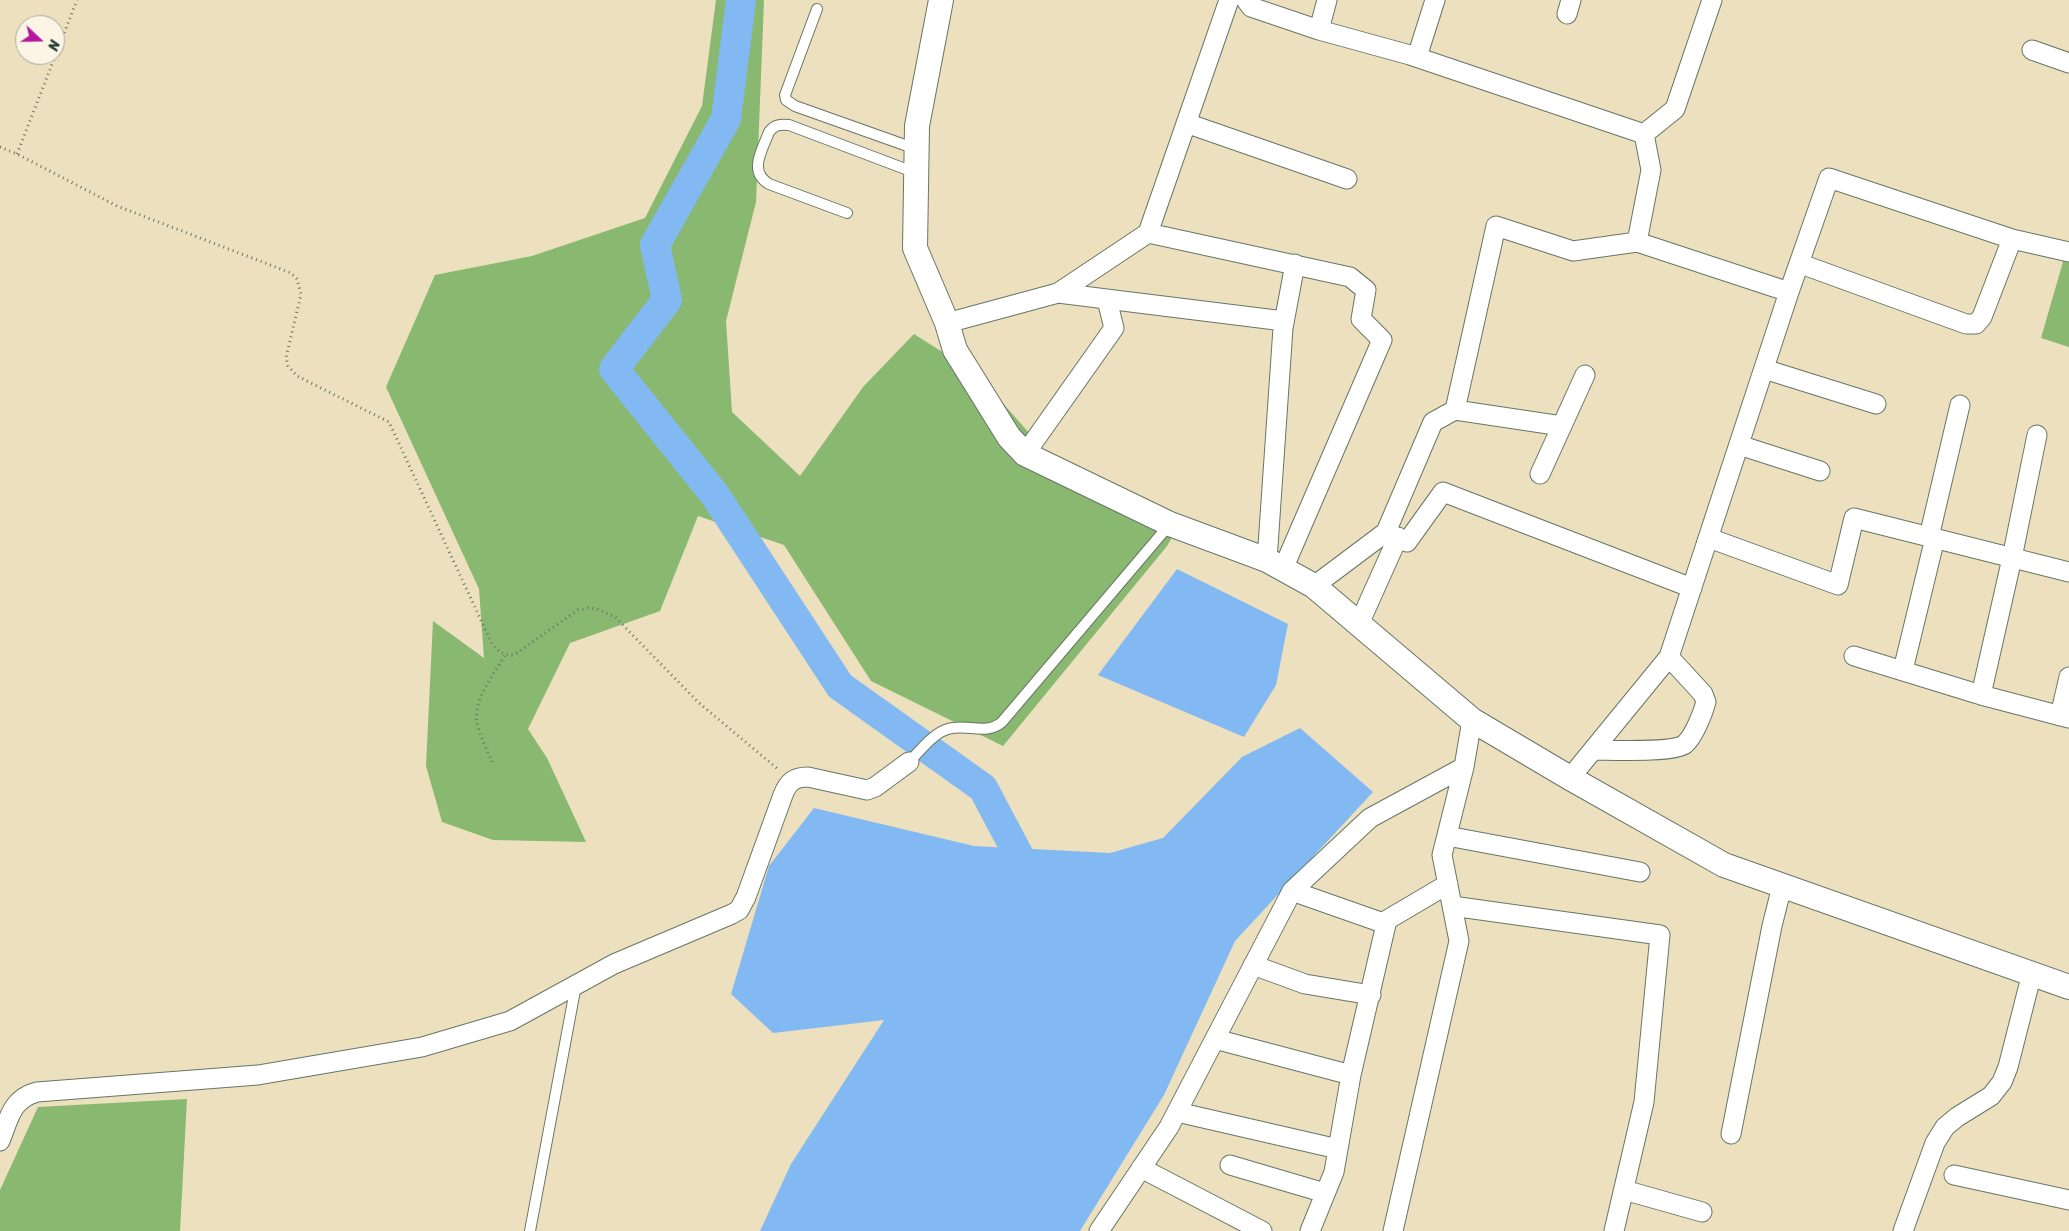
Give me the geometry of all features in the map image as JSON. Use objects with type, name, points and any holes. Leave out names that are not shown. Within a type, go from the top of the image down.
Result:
[{"type":"street","points":[[941,0],[917,126],[915,248],[947,323],[955,350],[1009,437],[1025,454],[1170,524],[1275,564],[1314,586],[1472,720],[1724,865],[2069,987]]},
{"type":"street","points":[[947,323],[1058,293],[1148,233],[1229,0]]},
{"type":"street","points":[[1246,0],[1251,7],[1320,30],[1417,57],[1644,134]]},
{"type":"street","points":[[1320,30],[1327,0]]},
{"type":"street","points":[[1417,57],[1435,0]]},
{"type":"street","points":[[1644,134],[1675,109],[1712,0]]},
{"type":"street","points":[[2032,50],[2069,63]]},
{"type":"street","points":[[1186,123],[1347,179]]},
{"type":"street","points":[[1637,242],[1651,170],[1644,134]]},
{"type":"street","points":[[1570,778],[1669,657],[1789,292],[1801,264],[1829,178],[2012,239],[2069,252]]},
{"type":"street","points":[[1455,410],[1496,226],[1573,251],[1637,242],[1789,292]]},
{"type":"street","points":[[1148,233],[1350,277],[1366,290],[1361,319],[1382,340],[1275,564]]},
{"type":"street","points":[[1801,264],[1966,324],[1976,324],[1982,317],[2012,239]]},
{"type":"street","points":[[1275,564],[1284,321],[1294,264]]},
{"type":"street","points":[[1058,293],[1284,321]]},
{"type":"street","points":[[1025,454],[1114,328],[1107,300]]},
{"type":"street","points":[[1764,369],[1876,404]]},
{"type":"street","points":[[1540,474],[1585,375]]},
{"type":"street","points":[[1904,670],[1960,406]]},
{"type":"street","points":[[1359,624],[1433,422],[1455,410],[1562,426]]},
{"type":"street","points":[[1981,695],[2037,435]]},
{"type":"street","points":[[1739,445],[1820,471]]},
{"type":"street","points":[[1392,534],[1406,542],[1443,492],[1692,588]]},
{"type":"street","points":[[1709,538],[1838,584],[1854,518],[2069,572]]},
{"type":"street","points":[[1314,586],[1392,534]]},
{"type":"street","points":[[1854,656],[1981,695],[2064,717],[2069,678]]},
{"type":"street","points":[[1593,750],[1664,749],[1676,748],[1685,744],[1704,711],[1706,702],[1703,694],[1669,657]]},
{"type":"street","points":[[1393,1231],[1459,941],[1442,855],[1464,767],[1472,720]]},
{"type":"street","points":[[0,1141],[14,1105],[26,1095],[37,1092],[258,1075],[416,1048],[510,1021],[614,964],[739,910],[746,897],[783,795],[791,780],[799,777],[808,777],[867,790],[875,787],[909,762]]},
{"type":"street","points":[[1099,1231],[1176,1112],[1292,890],[1370,818],[1464,767]]},
{"type":"street","points":[[1447,836],[1640,872]]},
{"type":"street","points":[[1310,1231],[1334,1172],[1351,1075],[1371,996],[1387,920],[1448,884]]},
{"type":"street","points":[[1731,1134],[1772,926],[1782,886]]},
{"type":"street","points":[[1292,890],[1386,924]]},
{"type":"street","points":[[1452,906],[1660,935],[1644,1102],[1614,1231]]},
{"type":"street","points":[[1253,965],[1305,984],[1371,996]]},
{"type":"street","points":[[1903,1231],[1935,1143],[1945,1127],[1957,1117],[1991,1096],[2002,1082],[2008,1067],[2032,974]]},
{"type":"street","points":[[1215,1038],[1351,1075]]},
{"type":"street","points":[[1176,1112],[1338,1149]]},
{"type":"street","points":[[1230,1165],[1325,1193]]},
{"type":"street","points":[[1141,1168],[1262,1231]]},
{"type":"street","points":[[1954,1175],[2069,1200]]},
{"type":"street","points":[[1624,1190],[1702,1212]]},
{"type":"lane","points":[[817,9],[785,95],[786,100],[795,106],[917,149]]},
{"type":"lane","points":[[847,213],[762,180],[756,168],[769,132],[773,127],[781,124],[788,125],[916,174]]},
{"type":"lane","points":[[909,762],[936,736],[948,728],[989,729],[996,727],[1002,722],[1170,524]]},
{"type":"lane","points":[[530,1231],[576,985]]},
{"type":"path","points":[[17,154],[77,0]]},
{"type":"path","points":[[0,147],[117,206],[291,273],[297,279],[301,294],[286,358],[288,366],[297,376],[389,422],[492,644],[498,652],[505,655],[514,655],[522,651],[578,610],[588,608],[607,611],[624,624],[699,703],[791,780]]},
{"type":"path","points":[[492,762],[477,722],[477,710],[480,698],[505,655]]},
{"type":"green space","points":[[716,0],[764,0],[756,202],[726,321],[732,412],[800,476],[863,387],[914,334],[977,374],[1045,451],[1183,519],[1167,546],[1003,746],[871,681],[784,545],[698,516],[660,611],[570,643],[528,729],[547,758],[586,842],[493,840],[442,822],[426,766],[433,621],[484,658],[479,589],[386,387],[435,275],[532,256],[645,218],[702,106]]},
{"type":"green space","points":[[2069,241],[2069,347],[2041,338]]},
{"type":"green space","points":[[187,1099],[180,1231],[0,1231],[0,1190],[38,1107]]},
{"type":"water","points":[[1177,569],[1288,624],[1276,685],[1244,737],[1098,675]]},
{"type":"water","points":[[1300,728],[1373,792],[1235,941],[1164,1095],[1080,1231],[760,1231],[791,1164],[884,1020],[773,1033],[731,994],[769,866],[814,808],[974,846],[1110,853],[1163,838],[1242,757]]},
{"type":"waterway","points":[[741,0],[726,119],[655,245],[667,300],[614,369],[715,495],[840,686],[983,788],[1027,871],[1021,884]]}]
